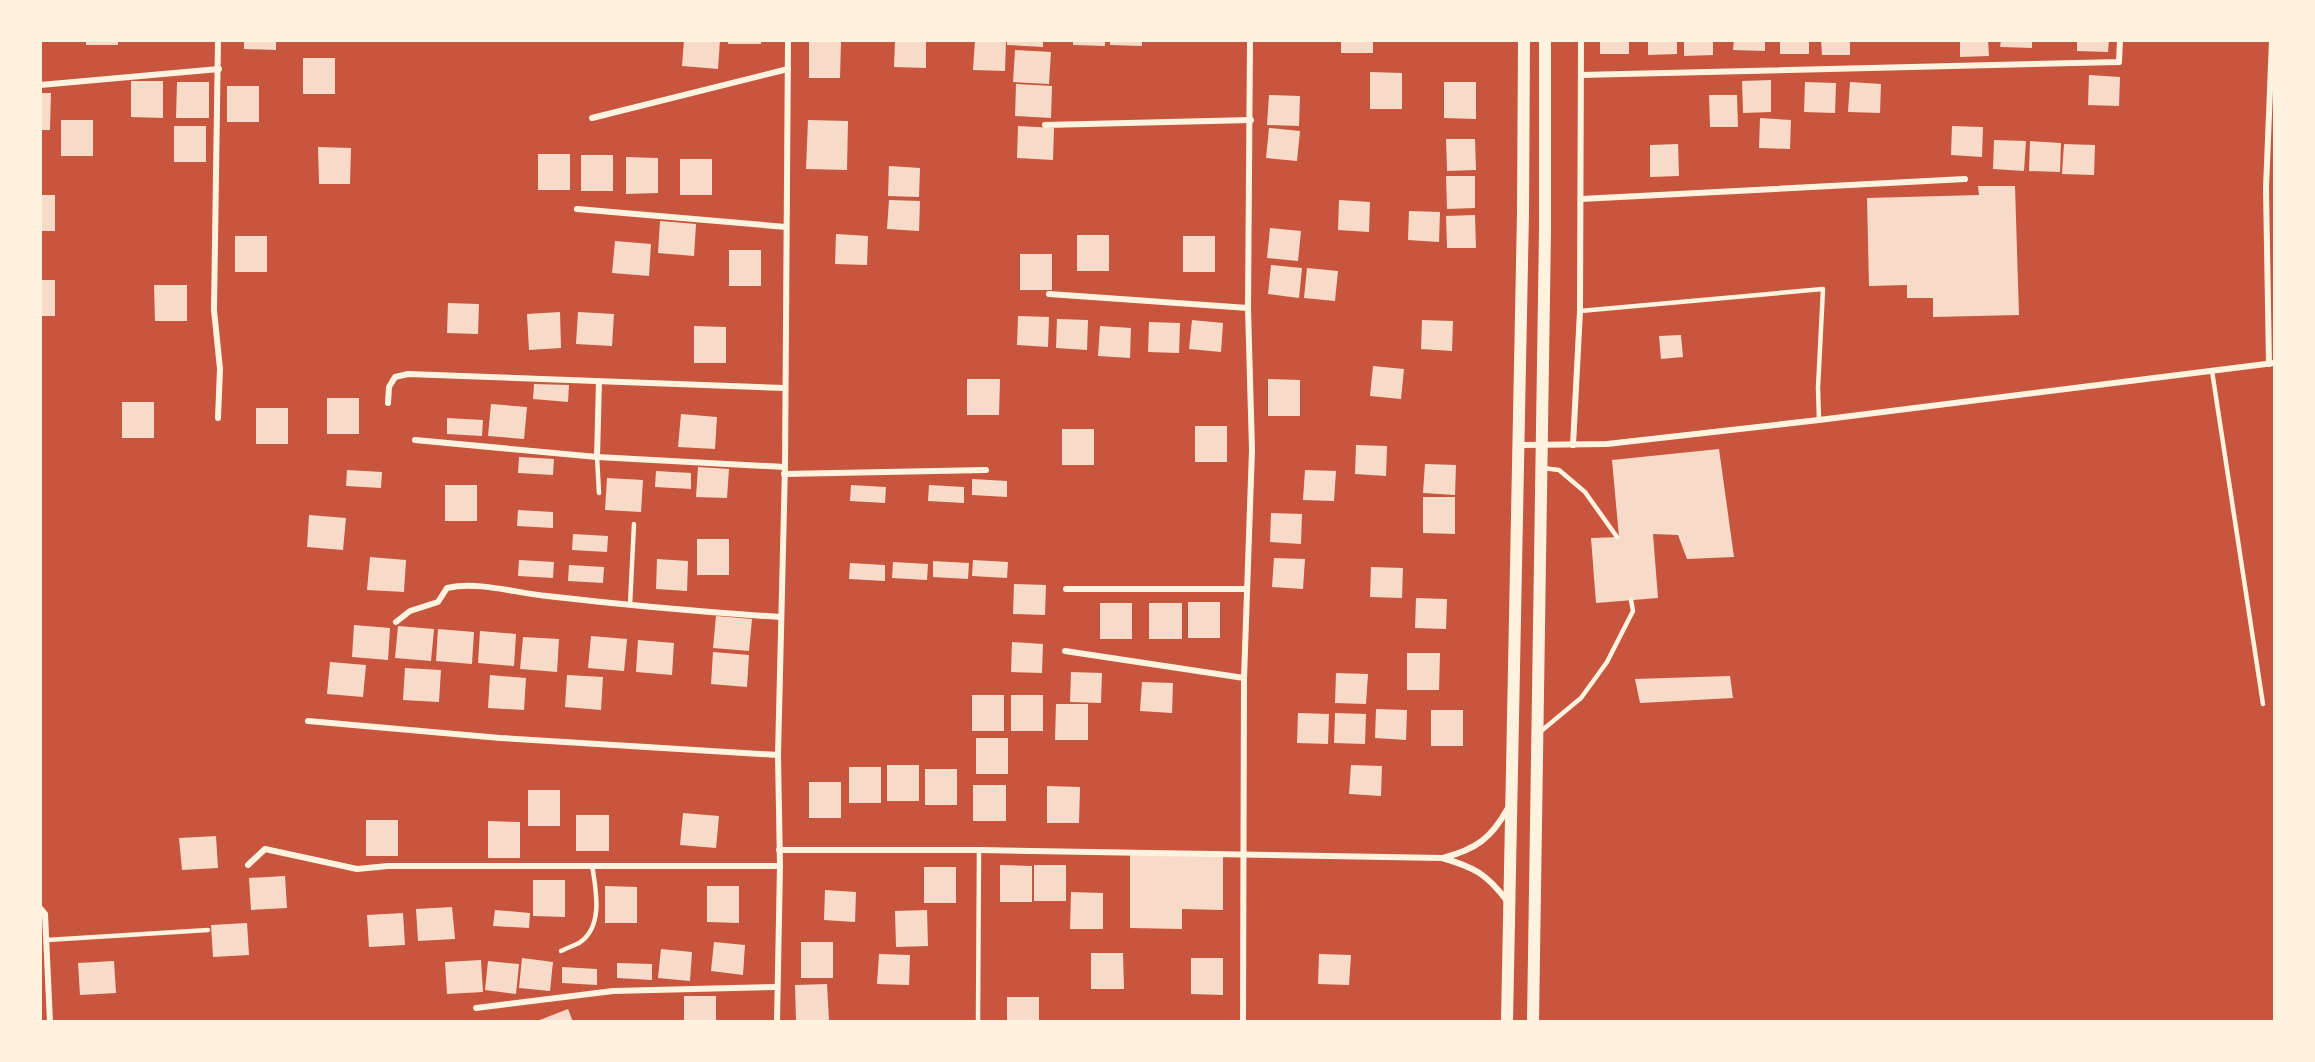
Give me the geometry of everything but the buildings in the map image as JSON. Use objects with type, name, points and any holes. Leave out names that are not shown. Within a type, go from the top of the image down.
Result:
[{"type":"main road","points":[[1507,1022],[1523,223],[1524,40]]},
{"type":"main road","points":[[1533,1022],[1545,231],[1545,40]]},
{"type":"street","points":[[218,40],[214,310],[220,369],[218,418]]},
{"type":"street","points":[[777,1022],[780,866],[778,755],[784,471],[788,40]]},
{"type":"street","points":[[1243,1022],[1244,678],[1252,450],[1248,308],[1250,40]]},
{"type":"street","points":[[1573,445],[1580,311],[1581,40]]},
{"type":"street","points":[[1581,75],[2119,62],[2120,40]]},
{"type":"street","points":[[1518,445],[1607,444],[2272,364],[2266,188],[2272,40]]},
{"type":"street","points":[[40,85],[219,69]]},
{"type":"street","points":[[592,118],[788,69]]},
{"type":"street","points":[[1045,125],[1251,120]]},
{"type":"street","points":[[1581,199],[1965,179]]},
{"type":"street","points":[[578,209],[786,227]]},
{"type":"street","points":[[1049,294],[1248,308]]},
{"type":"street","points":[[388,403],[389,387],[395,377],[408,374],[785,388]]},
{"type":"street","points":[[597,457],[599,381]]},
{"type":"street","points":[[415,440],[784,471],[986,470]]},
{"type":"street","points":[[396,622],[410,611],[438,602],[447,588],[463,585],[630,605],[780,617]]},
{"type":"street","points":[[1066,589],[1247,589]]},
{"type":"street","points":[[1065,651],[1244,678]]},
{"type":"street","points":[[308,721],[500,738],[778,755]]},
{"type":"street","points":[[1442,858],[1467,851],[1482,842],[1497,828],[1510,806]]},
{"type":"street","points":[[248,865],[265,849],[357,869],[388,866],[780,866]]},
{"type":"street","points":[[779,850],[979,849],[1442,858],[1466,865],[1486,877],[1493,882],[1508,902]]},
{"type":"street","points":[[40,908],[45,914],[50,1022]]},
{"type":"street","points":[[476,1008],[613,991],[777,987]]},
{"type":"lane","points":[[1580,311],[1823,289],[1818,387],[1819,420]]},
{"type":"lane","points":[[2212,371],[2263,704]]},
{"type":"lane","points":[[597,457],[599,493]]},
{"type":"lane","points":[[1542,468],[1559,470],[1585,492],[1617,537]]},
{"type":"lane","points":[[630,605],[634,524]]},
{"type":"lane","points":[[1538,734],[1581,698],[1607,662],[1633,611],[1631,600]]},
{"type":"lane","points":[[978,1022],[979,849]]},
{"type":"lane","points":[[561,951],[581,942],[595,922],[596,893],[592,865]]},
{"type":"lane","points":[[47,940],[208,930]]}]
